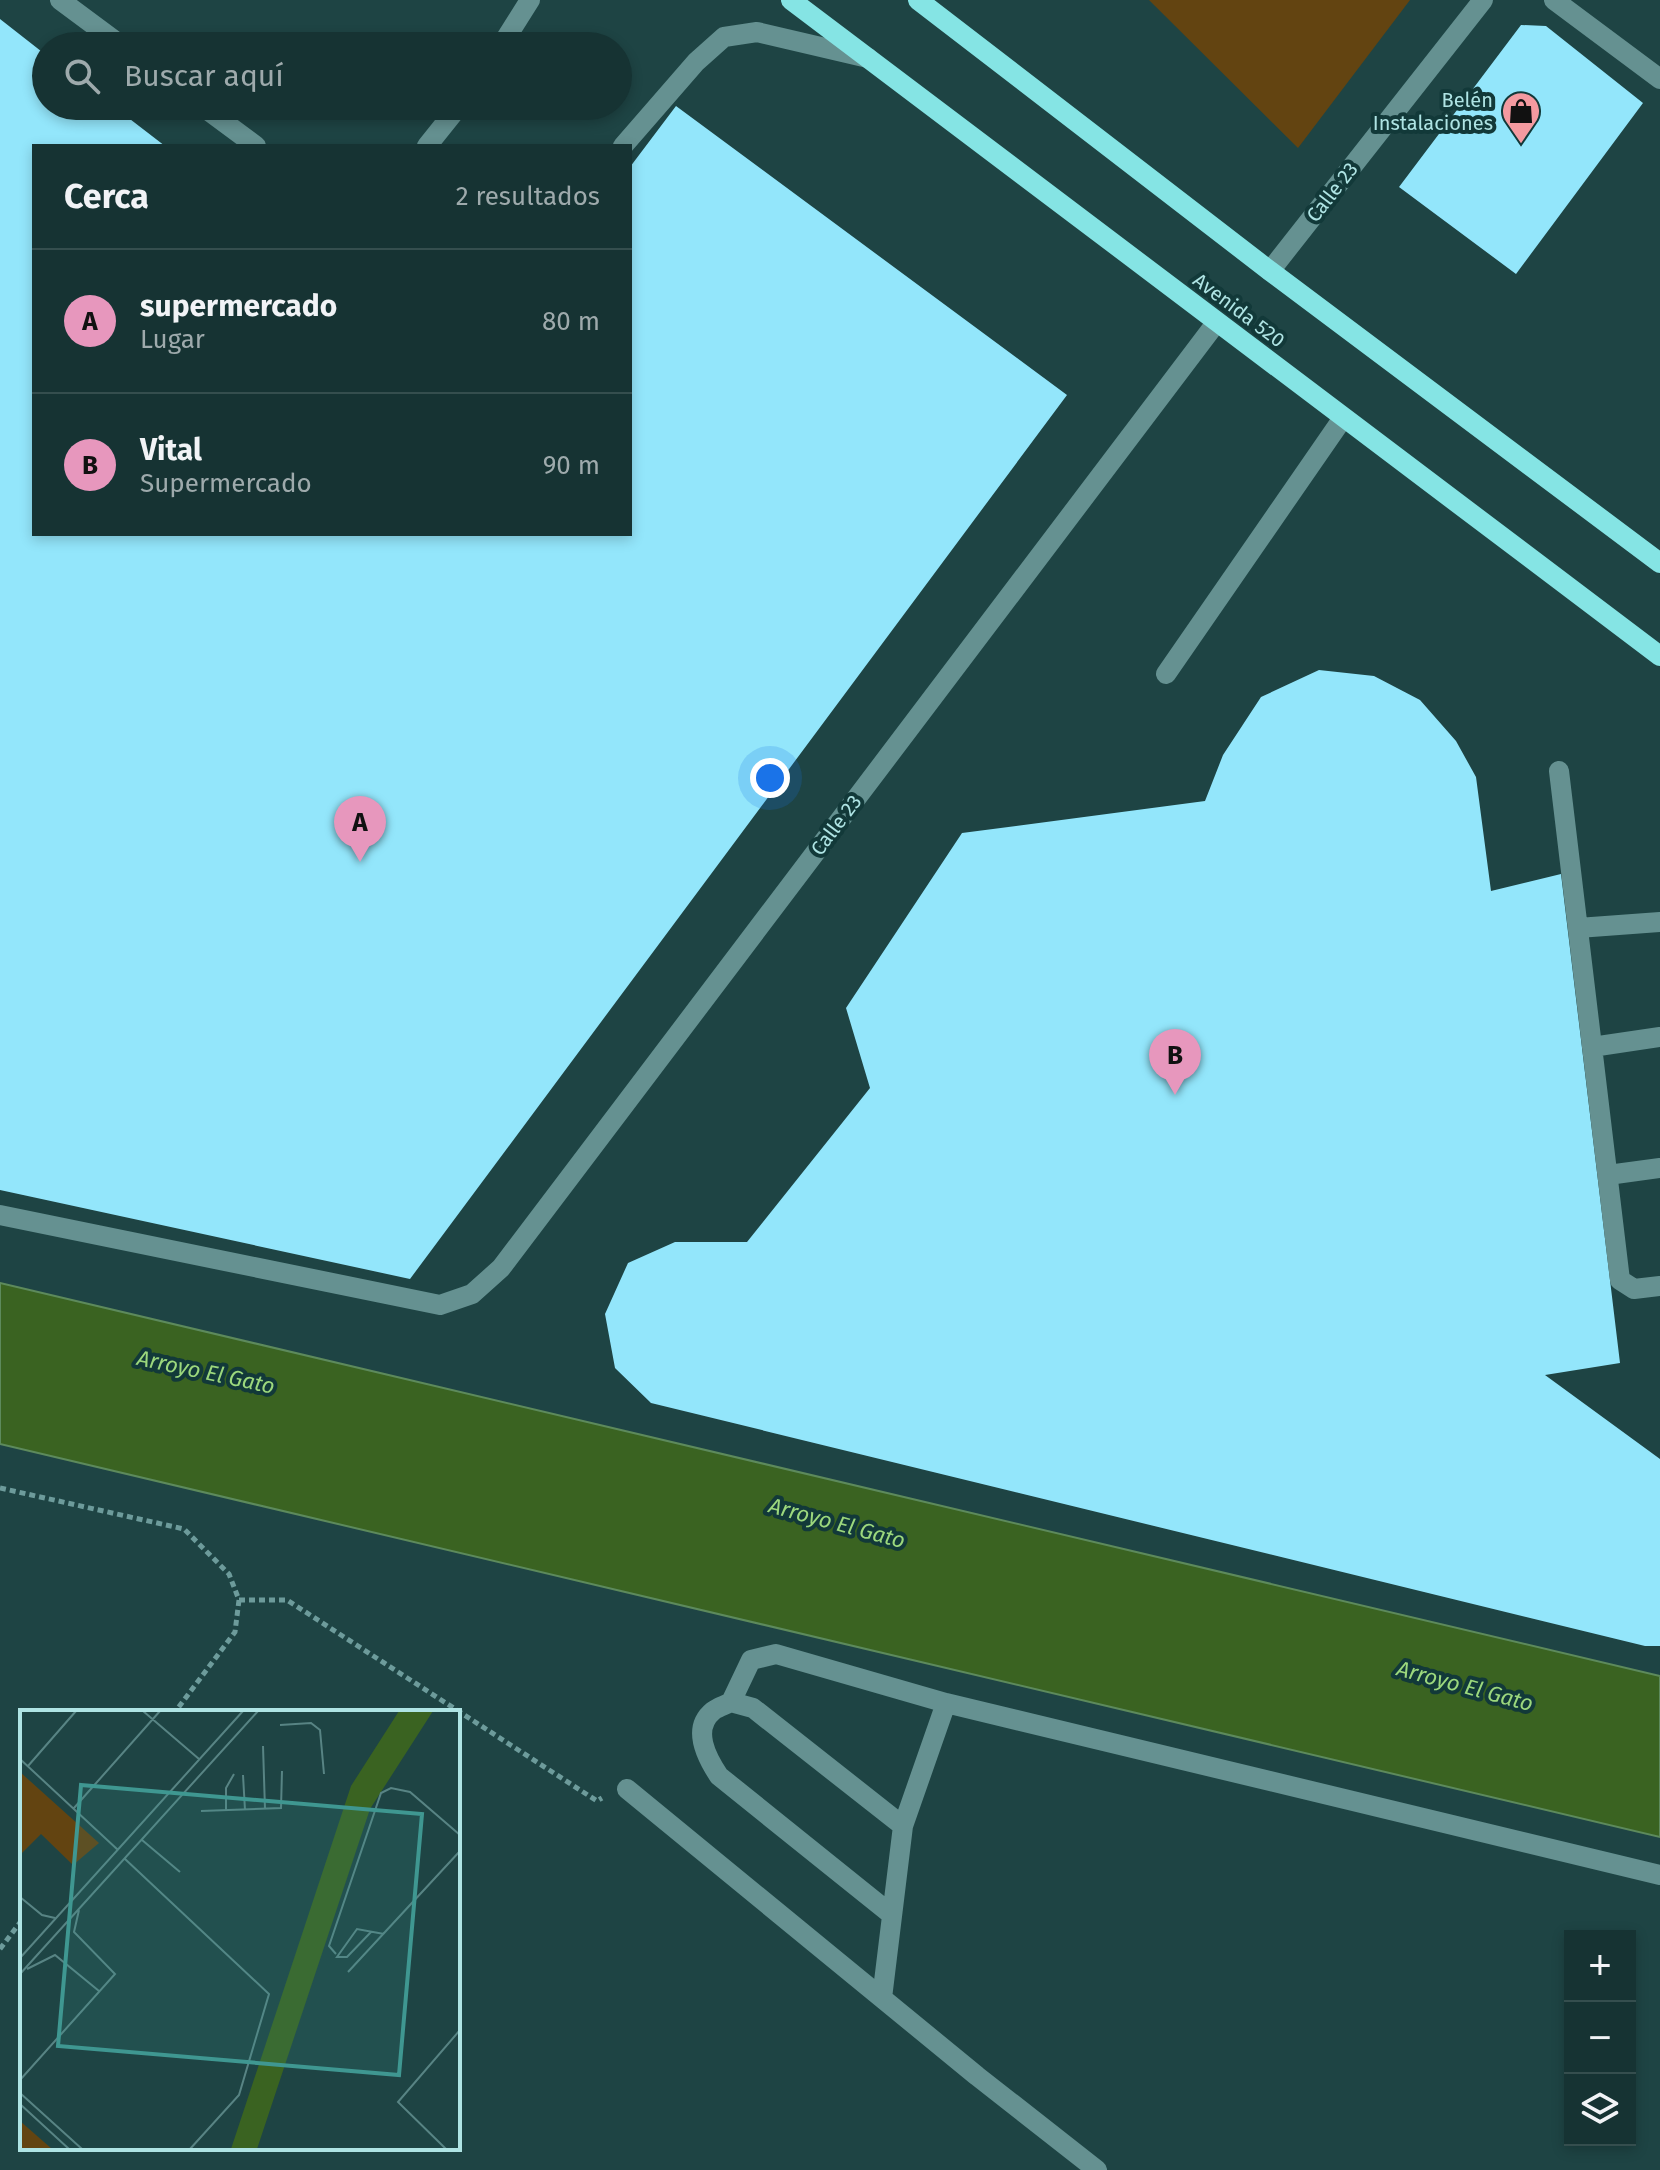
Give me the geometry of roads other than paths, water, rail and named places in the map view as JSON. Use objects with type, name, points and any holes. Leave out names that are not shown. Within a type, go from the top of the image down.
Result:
[{"type":"main road","name":"Avenida 520","points":[[791,0],[1660,656]]},
{"type":"main road","points":[[918,0],[1270,271],[1660,563]]},
{"type":"street","points":[[60,0],[103,32]]},
{"type":"street","name":"Calle 23","points":[[1270,271],[1483,0]]},
{"type":"street","points":[[1554,0],[1660,79]]},
{"type":"street","points":[[510,32],[528,4]]},
{"type":"street","points":[[625,144],[656,105],[724,37],[757,32],[872,59]]},
{"type":"street","points":[[221,120],[253,144]]},
{"type":"street","points":[[429,144],[448,120]]},
{"type":"street","name":"Calle 23","points":[[0,1215],[440,1305],[472,1294],[501,1268],[1216,323]]},
{"type":"street","points":[[1166,674],[1343,418]]},
{"type":"street","points":[[1559,771],[1620,1280],[1634,1289],[1660,1286]]},
{"type":"street","points":[[1578,928],[1660,922]]},
{"type":"street","points":[[1592,1047],[1660,1037]]},
{"type":"street","points":[[1608,1175],[1660,1168]]},
{"type":"street","points":[[892,1915],[719,1776],[707,1757],[701,1733],[711,1712],[731,1702],[751,1660],[776,1654],[946,1703],[1660,1875]]},
{"type":"street","points":[[731,1702],[753,1708],[903,1826]]},
{"type":"street","points":[[882,1998],[903,1826],[946,1703]]},
{"type":"street","points":[[627,1789],[1097,2170]]},
{"type":"water","name":"Arroyo El Gato","points":[[0,1283],[1660,1676],[1660,1837],[0,1444]]},
{"type":"place","name":"Belén Instalaciones","points":[[1521,145]]},
{"type":"place","name":"supermercado","points":[[360,862]]},
{"type":"place","name":"Vital","points":[[1175,1095]]}]
